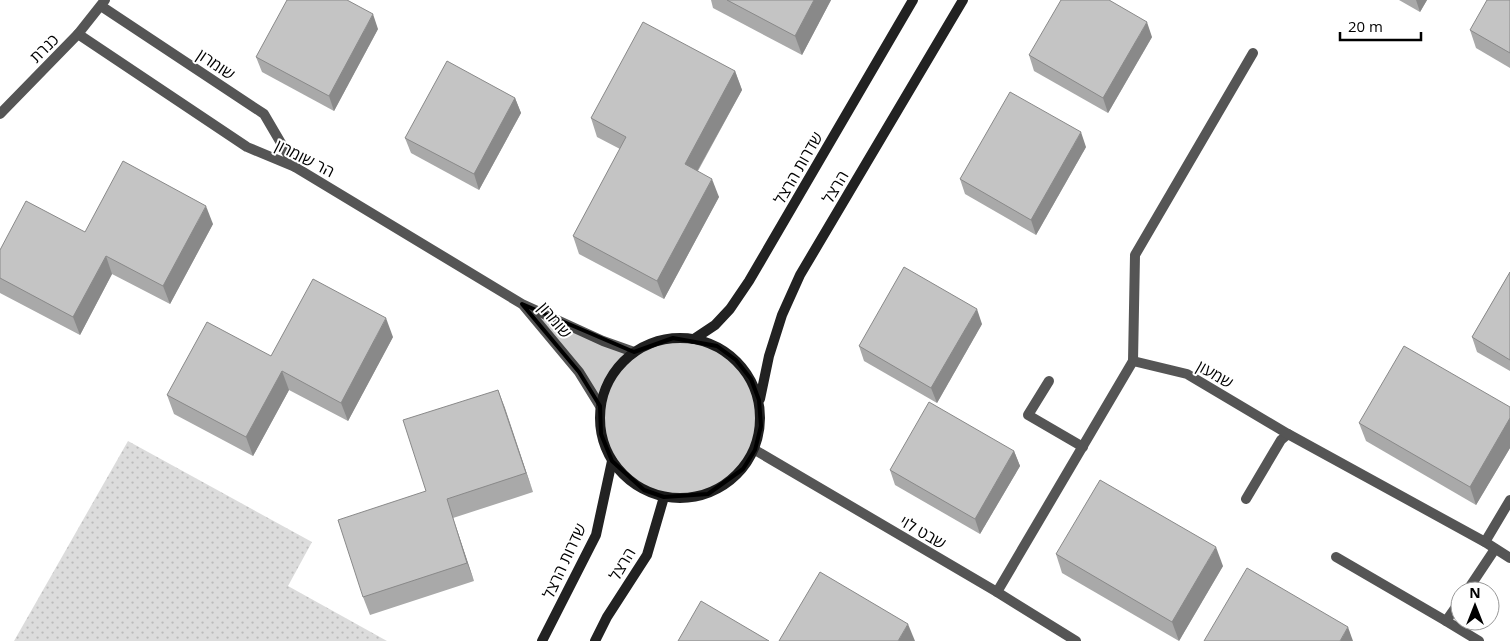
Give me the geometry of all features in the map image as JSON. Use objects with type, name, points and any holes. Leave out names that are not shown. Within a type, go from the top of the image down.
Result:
[{"type":"main road","name":"שדרות הרצל","points":[[694,339],[715,325],[730,309],[749,281],[913,0]]},
{"type":"main road","name":"הרצל","points":[[759,400],[771,349],[782,315],[800,275],[963,0]]},
{"type":"main road","points":[[673,338],[694,339],[717,346],[736,360],[751,379],[759,400],[761,426],[755,450],[743,469],[727,484],[708,494],[686,498],[664,497],[644,490],[626,478],[612,461],[605,448],[601,434],[599,421],[600,406],[606,385],[618,367],[634,352],[653,342],[673,338]]},
{"type":"main road","name":"שדרות הרצל","points":[[542,641],[596,535],[612,461]]},
{"type":"main road","name":"הרצל","points":[[595,641],[607,617],[646,555],[664,497]]},
{"type":"street","name":"כנרת","points":[[0,114],[78,34],[103,3]]},
{"type":"street","name":"שומרון","points":[[103,3],[264,114],[295,167]]},
{"type":"street","name":"הר שומרון","points":[[78,34],[247,147],[295,167],[522,304]]},
{"type":"street","points":[[997,592],[1133,362],[1136,255],[1253,53]]},
{"type":"street","name":"שומרון","points":[[522,304],[603,341],[634,352]]},
{"type":"street","name":"שומרון","points":[[522,304],[579,372],[600,406]]},
{"type":"street","name":"שמעון","points":[[1133,362],[1186,374],[1288,434],[1495,549],[1508,554]]},
{"type":"street","points":[[1049,381],[1028,415],[1082,447]]},
{"type":"street","points":[[1246,500],[1281,440],[1288,434]]},
{"type":"street","name":"שבט לוי","points":[[755,450],[997,592],[1076,641]]},
{"type":"street","points":[[1485,542],[1510,500]]},
{"type":"street","points":[[1474,581],[1495,549]]},
{"type":"street","points":[[1336,557],[1479,641]]},
{"type":"street","points":[[1446,621],[1450,615]]},
{"type":"highlighted area","points":[[522,304],[634,352],[673,338],[717,346],[736,360],[751,379],[759,400],[761,426],[755,450],[743,469],[708,494],[664,497],[644,490],[612,461],[601,434],[600,406],[579,372]]},
{"type":"shaded area","points":[[128,441],[312,542],[288,586],[387,641],[14,641]]},
{"type":"building","points":[[287,0],[347,0],[373,14],[329,96],[256,57]]},
{"type":"building","points":[[727,0],[814,0],[795,36]]},
{"type":"building","points":[[1061,0],[1109,0],[1147,22],[1103,98],[1029,55]]},
{"type":"building","points":[[1487,0],[1510,0],[1510,53],[1470,30]]},
{"type":"building","points":[[643,22],[735,71],[685,164],[712,179],[657,281],[573,236],[626,137],[591,118]]},
{"type":"building","points":[[447,61],[515,98],[474,174],[405,138]]},
{"type":"building","points":[[1010,92],[1081,132],[1031,220],[960,179]]},
{"type":"building","points":[[123,161],[206,206],[163,286],[106,256],[73,317],[0,278],[0,250],[26,201],[85,232]]},
{"type":"building","points":[[904,267],[977,309],[931,388],[859,346]]},
{"type":"building","points":[[1510,272],[1510,360],[1472,337]]},
{"type":"building","points":[[313,279],[386,318],[341,403],[282,371],[246,437],[167,395],[207,322],[271,356]]},
{"type":"building","points":[[1404,346],[1510,407],[1510,418],[1470,487],[1359,423]]},
{"type":"building","points":[[498,390],[526,473],[447,499],[467,563],[363,597],[338,520],[426,491],[403,420]]},
{"type":"building","points":[[929,402],[1014,451],[975,519],[890,470]]},
{"type":"building","points":[[1100,480],[1216,547],[1172,622],[1056,554]]},
{"type":"building","points":[[1247,568],[1348,627],[1340,641],[1204,641]]},
{"type":"building","points":[[820,572],[908,624],[898,641],[779,641]]},
{"type":"building","points":[[701,601],[769,641],[678,641]]}]
